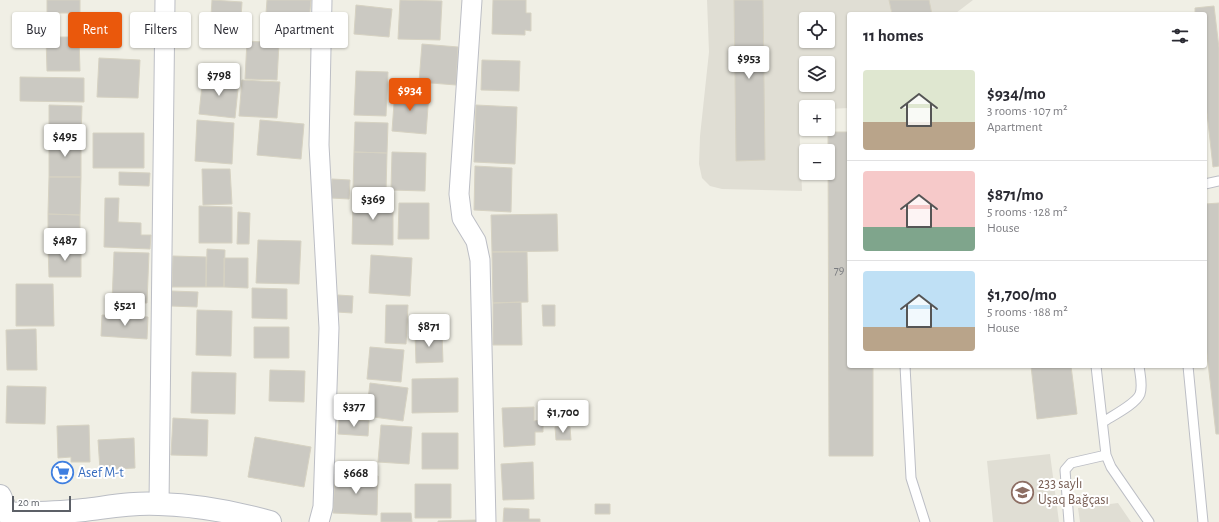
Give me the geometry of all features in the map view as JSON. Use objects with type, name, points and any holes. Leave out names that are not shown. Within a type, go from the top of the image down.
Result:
[{"type":"main road","points":[[8,511],[74,516],[118,505],[159,504],[242,514],[270,522]]},
{"type":"street","points":[[159,504],[165,0]]},
{"type":"street","points":[[319,522],[323,507],[329,328],[319,145],[322,0]]},
{"type":"street","points":[[472,0],[459,194],[462,218],[476,241],[480,260],[486,522]]},
{"type":"lane","points":[[1207,184],[1219,181]]},
{"type":"lane","points":[[905,368],[910,478],[925,522]]},
{"type":"lane","points":[[1096,368],[1106,455],[1111,467],[1150,522]]},
{"type":"lane","points":[[1102,422],[1136,400],[1140,394],[1141,383],[1139,368]]},
{"type":"lane","points":[[1188,368],[1202,522]]},
{"type":"lane","points":[[1069,522],[1064,470],[1071,463],[1106,455]]},
{"type":"shaded area","points":[[707,0],[973,0],[957,12],[847,12],[847,108],[835,109],[835,100],[799,100],[799,180],[802,180],[802,191],[722,189],[710,186],[702,178],[699,164],[700,136],[709,52]]},
{"type":"shaded area","name":"233 saylı Uşaq Bağçası","points":[[1050,454],[1059,522],[993,522],[987,461]]},
{"type":"shaded area","name":"233 saylı Uşaq Bağçası","points":[[1118,503],[1131,522],[1080,522],[1078,508]]},
{"type":"building","points":[[47,0],[80,0],[80,12],[47,12]]},
{"type":"building","points":[[212,0],[242,2],[241,12],[211,12]]},
{"type":"building","points":[[267,0],[311,0],[310,12],[266,12]]},
{"type":"building","points":[[400,0],[442,1],[440,40],[398,39]]},
{"type":"building","points":[[493,0],[526,0],[526,13],[531,13],[531,31],[525,30],[525,35],[492,34]]},
{"type":"building","points":[[734,0],[763,0],[765,160],[736,161]]},
{"type":"building","points":[[889,0],[929,0],[932,12],[892,12]]},
{"type":"building","points":[[356,5],[392,9],[389,37],[354,34]]},
{"type":"building","points":[[1214,6],[1219,48],[1219,166],[1213,167],[1207,113],[1207,12],[1195,12],[1195,8]]},
{"type":"building","points":[[60,37],[68,37],[68,48],[79,48],[80,71],[47,71],[46,48],[60,48]]},
{"type":"building","points":[[252,41],[260,42],[260,48],[279,48],[277,80],[245,79],[247,48],[252,48]]},
{"type":"building","points":[[422,44],[458,47],[456,85],[419,82]]},
{"type":"building","points":[[99,58],[140,60],[138,98],[97,97]]},
{"type":"building","points":[[482,60],[520,61],[519,91],[481,90]]},
{"type":"building","points":[[356,71],[388,72],[386,116],[354,115]]},
{"type":"building","points":[[203,76],[239,79],[235,118],[199,114]]},
{"type":"building","points":[[20,77],[84,78],[84,102],[20,101]]},
{"type":"building","points":[[242,80],[280,82],[277,118],[239,116]]},
{"type":"building","points":[[395,90],[429,93],[426,134],[392,131]]},
{"type":"building","points":[[49,105],[82,106],[81,139],[49,139]]},
{"type":"building","points":[[476,105],[517,107],[515,164],[474,162]]},
{"type":"building","points":[[197,120],[234,123],[232,164],[195,161]]},
{"type":"building","points":[[260,120],[304,124],[301,159],[257,155]]},
{"type":"building","points":[[355,122],[388,123],[387,153],[354,152]]},
{"type":"building","points":[[835,132],[847,132],[847,368],[873,368],[873,456],[829,456],[828,180],[835,180],[835,144],[828,144],[828,136],[835,136]]},
{"type":"building","points":[[93,133],[144,133],[144,168],[93,168]]},
{"type":"building","points":[[49,139],[81,139],[81,177],[49,177]]},
{"type":"building","points":[[354,152],[387,153],[386,191],[353,190]]},
{"type":"building","points":[[392,152],[426,153],[425,191],[391,190]]},
{"type":"building","points":[[475,166],[512,168],[511,212],[474,210]]},
{"type":"building","points":[[202,169],[230,169],[232,204],[203,205]]},
{"type":"building","points":[[119,172],[150,173],[149,186],[119,185]]},
{"type":"building","points":[[49,177],[81,177],[80,215],[48,214]]},
{"type":"building","points":[[332,179],[350,180],[349,199],[331,198]]},
{"type":"building","points":[[105,198],[119,198],[118,222],[141,223],[141,235],[151,235],[150,249],[104,247]]},
{"type":"building","points":[[353,198],[393,198],[393,245],[352,244]]},
{"type":"building","points":[[399,203],[429,203],[429,239],[398,239]]},
{"type":"building","points":[[1219,203],[1219,434],[1216,434],[1207,354],[1207,204]]},
{"type":"building","points":[[199,206],[232,207],[232,243],[199,243]]},
{"type":"building","points":[[238,212],[250,213],[249,244],[237,244]]},
{"type":"building","points":[[48,214],[80,215],[80,242],[48,242]]},
{"type":"building","points":[[557,214],[558,251],[492,252],[491,215]]},
{"type":"building","points":[[258,240],[301,241],[299,284],[256,283]]},
{"type":"building","points":[[48,247],[81,247],[81,277],[49,277]]},
{"type":"building","points":[[207,249],[225,250],[224,287],[206,287]]},
{"type":"building","points":[[114,252],[149,253],[147,303],[112,302]]},
{"type":"building","points":[[492,252],[527,252],[528,302],[493,303]]},
{"type":"building","points":[[371,255],[412,258],[410,296],[369,293]]},
{"type":"building","points":[[173,256],[206,257],[206,287],[172,287]]},
{"type":"building","points":[[224,258],[248,258],[248,288],[224,287]]},
{"type":"building","points":[[16,284],[53,284],[54,326],[16,326]]},
{"type":"building","points":[[252,288],[287,289],[287,319],[252,318]]},
{"type":"building","points":[[172,291],[198,292],[197,307],[171,306]]},
{"type":"building","points":[[338,295],[353,296],[352,313],[337,312]]},
{"type":"building","points":[[521,302],[522,345],[493,345],[493,303]]},
{"type":"building","points":[[386,305],[408,305],[406,344],[385,343]]},
{"type":"building","points":[[542,305],[555,305],[555,326],[543,326]]},
{"type":"building","points":[[197,310],[232,311],[231,356],[196,355]]},
{"type":"building","points":[[102,315],[148,317],[147,339],[101,336]]},
{"type":"building","points":[[254,327],[289,327],[289,358],[254,358]]},
{"type":"building","points":[[36,329],[37,370],[7,370],[6,330]]},
{"type":"building","points":[[442,333],[443,362],[416,363],[415,334]]},
{"type":"building","points":[[370,347],[404,350],[401,382],[367,379]]},
{"type":"building","points":[[1031,368],[1071,368],[1077,414],[1037,419]]},
{"type":"building","points":[[270,370],[305,371],[304,402],[269,401]]},
{"type":"building","points":[[192,372],[236,373],[235,414],[191,413]]},
{"type":"building","points":[[458,378],[458,412],[412,413],[412,379]]},
{"type":"building","points":[[370,383],[408,388],[403,421],[366,416]]},
{"type":"building","points":[[7,386],[46,387],[45,424],[6,423]]},
{"type":"building","points":[[534,407],[534,421],[543,420],[543,432],[535,432],[535,445],[504,447],[502,408]]},
{"type":"building","points":[[173,418],[208,420],[207,456],[171,455]]},
{"type":"building","points":[[339,419],[369,421],[368,436],[338,434]]},
{"type":"building","points":[[89,425],[90,462],[71,462],[71,457],[58,458],[57,426]]},
{"type":"building","points":[[381,425],[412,427],[409,464],[378,462]]},
{"type":"building","points":[[555,427],[570,427],[571,440],[556,440]]},
{"type":"building","points":[[422,433],[458,433],[458,469],[422,469]]},
{"type":"building","points":[[255,437],[311,447],[304,487],[248,477]]},
{"type":"building","points":[[134,438],[135,468],[100,470],[98,440]]},
{"type":"building","points":[[533,462],[534,499],[503,500],[501,464]]},
{"type":"building","points":[[335,474],[378,476],[377,515],[333,513]]},
{"type":"building","points":[[415,484],[451,484],[451,518],[415,518]]},
{"type":"building","points":[[595,504],[610,504],[610,514],[595,514]]},
{"type":"building","points":[[504,508],[529,509],[529,519],[540,519],[540,522],[503,522]]},
{"type":"building","points":[[381,513],[411,513],[412,522],[381,522]]},
{"type":"building","points":[[476,520],[476,522],[438,522],[438,521]]},
{"type":"place","name":"Asef M-t","points":[[63,473]]},
{"type":"place","name":"233 saylı Uşaq Bağçası","points":[[1022,492]]}]
